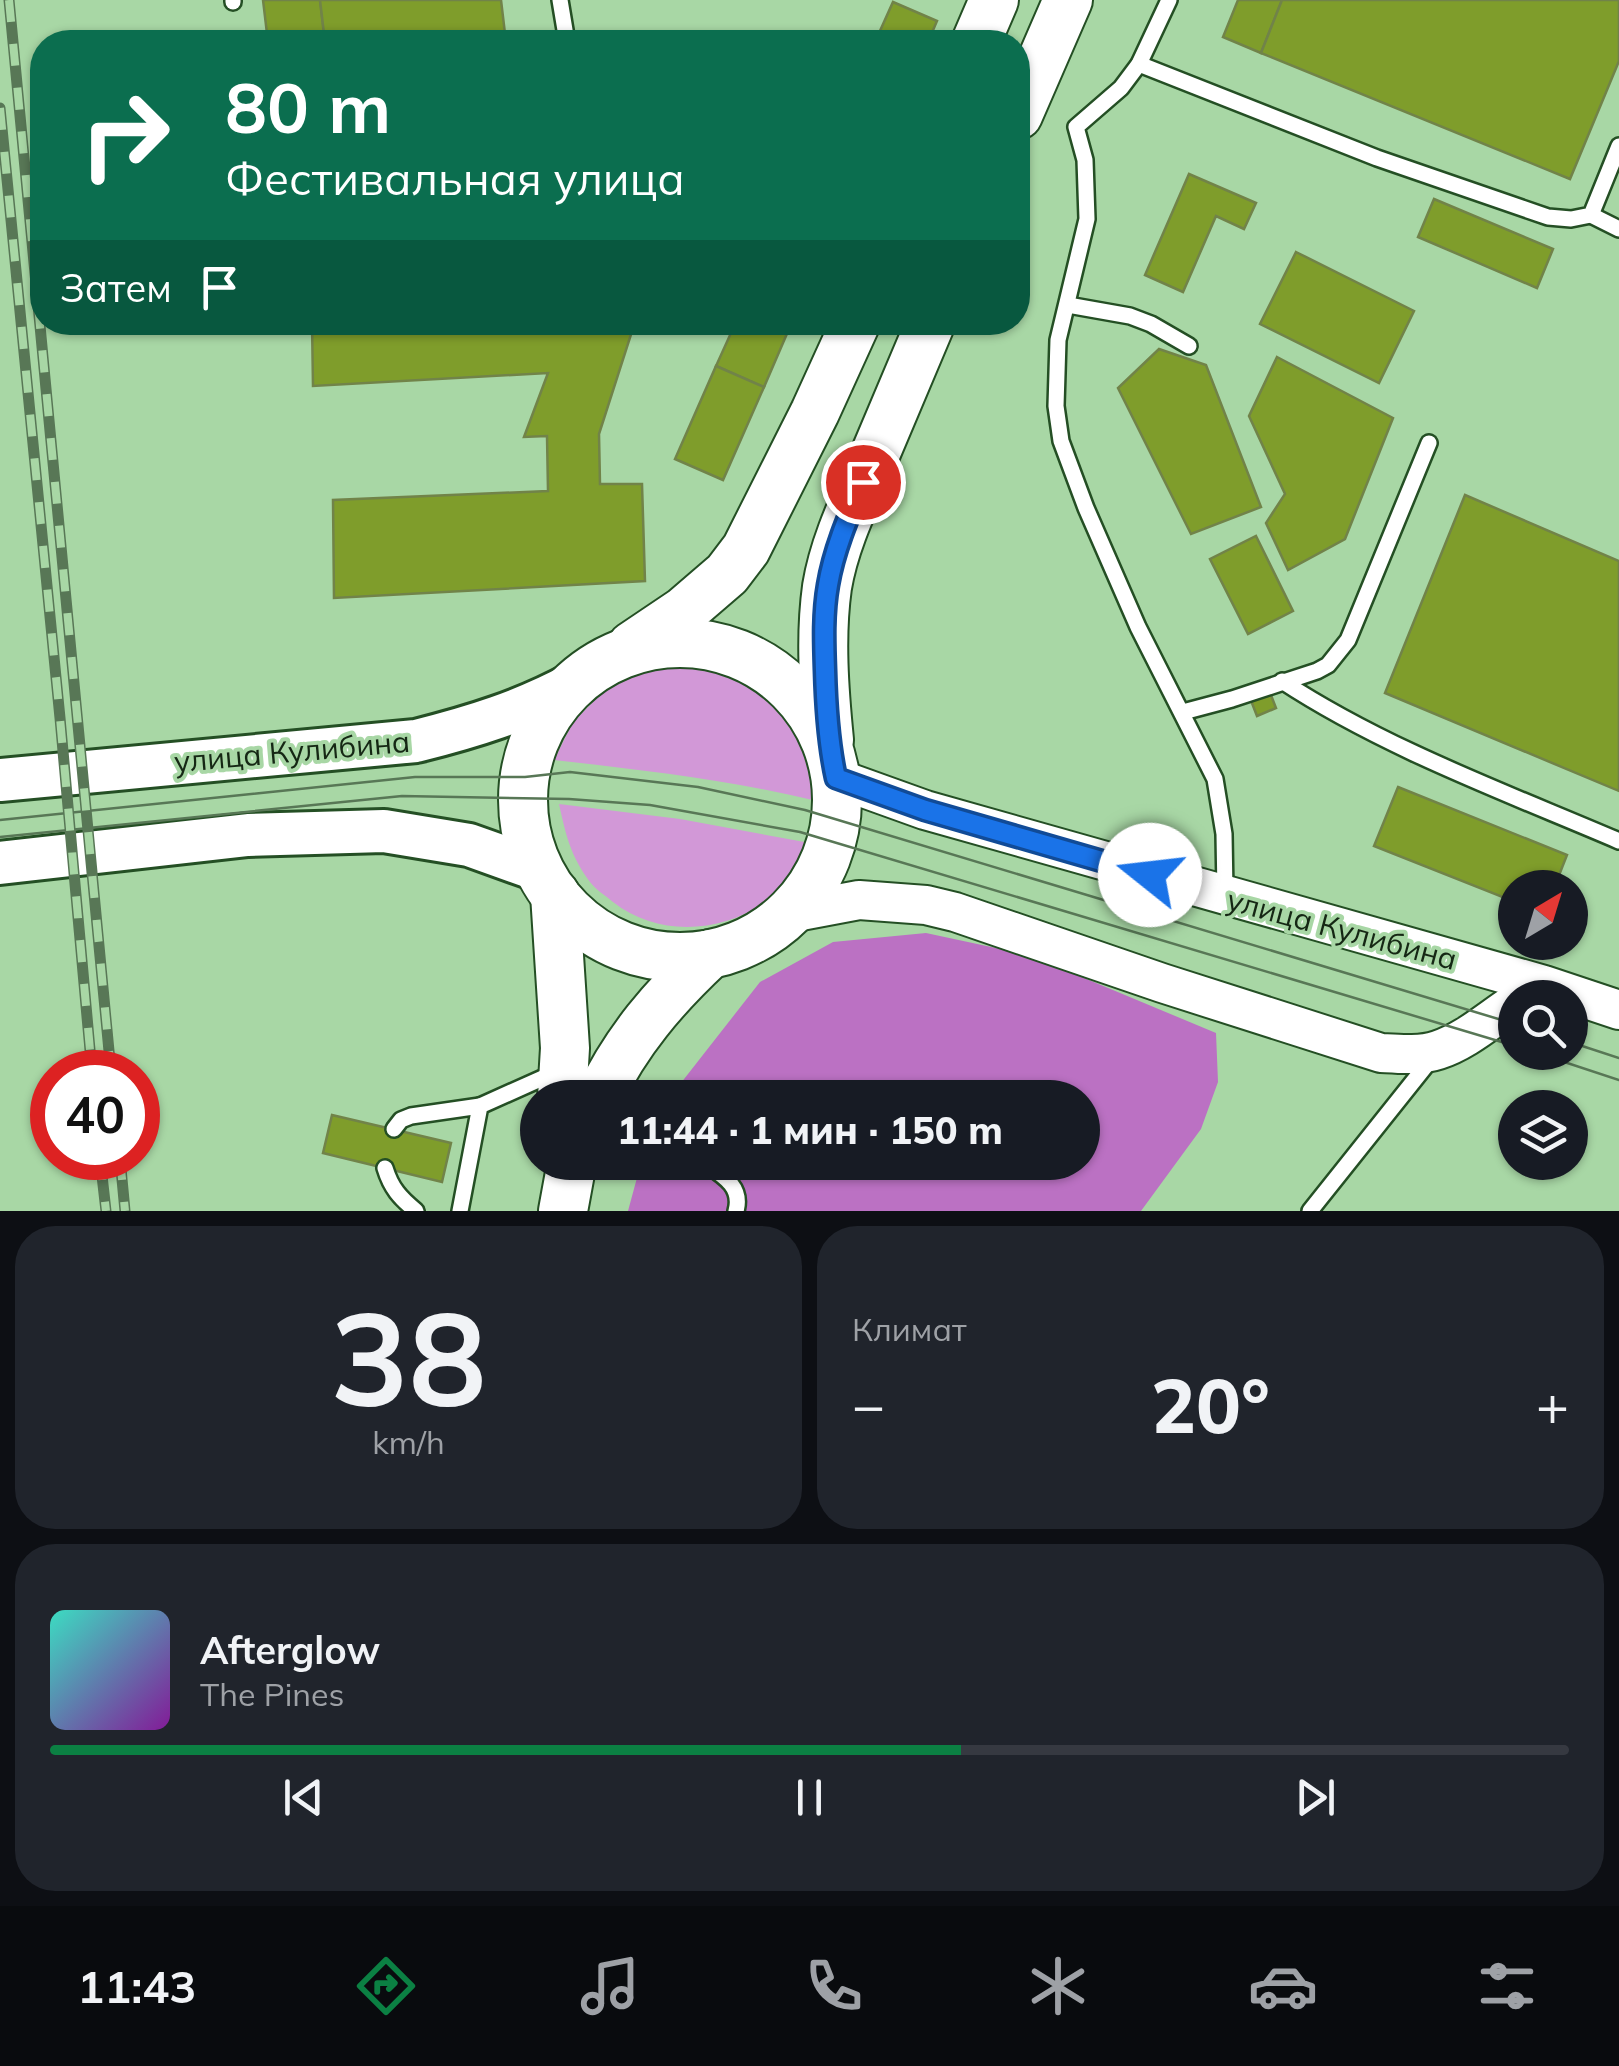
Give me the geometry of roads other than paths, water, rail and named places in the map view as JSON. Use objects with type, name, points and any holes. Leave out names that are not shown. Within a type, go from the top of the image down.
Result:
[{"type":"main road","points":[[981,30],[994,0]]},
{"type":"main road","points":[[1030,87],[1068,0]]},
{"type":"main road","points":[[589,1080],[562,990],[547,882],[526,831],[523,804],[530,756],[540,729],[574,683],[684,612],[727,574],[746,548],[850,335]]},
{"type":"main road","points":[[0,863],[248,835],[384,831],[469,845],[547,882],[592,930],[644,952],[674,957],[710,954],[760,936],[790,912],[817,878],[826,859],[836,820],[825,696],[828,584],[851,510],[925,335]]},
{"type":"main road","points":[[616,656],[676,642],[710,645],[741,654],[788,685],[813,716],[834,766]]},
{"type":"main road","name":"улица Кулибина","points":[[0,780],[416,741],[521,710],[574,683]]},
{"type":"main road","points":[[598,1080],[658,1006],[710,954]]},
{"type":"main road","points":[[559,1180],[560,1211]]},
{"type":"main road","points":[[560,1211],[568,1180]]},
{"type":"street","name":"улица Кулибина","points":[[834,766],[925,810],[1226,897],[1498,985]]},
{"type":"street","points":[[790,912],[859,900],[926,905],[1381,1053],[1437,1050],[1498,1015]]},
{"type":"street","name":"улица Кулибина","points":[[1588,1005],[1619,1010]]},
{"type":"lane","points":[[560,0],[565,30]]},
{"type":"lane","points":[[1169,0],[1139,64],[1121,88],[1076,127],[1085,160],[1086,219],[1058,340],[1056,406],[1060,442],[1086,508],[1138,627],[1215,779],[1224,834],[1226,897]]},
{"type":"lane","points":[[1139,64],[1377,158],[1548,217],[1571,219],[1591,215],[1619,229]]},
{"type":"lane","points":[[1591,215],[1619,146]]},
{"type":"lane","points":[[1068,306],[1130,316],[1189,346]]},
{"type":"lane","points":[[1183,712],[1232,700],[1318,671],[1328,664],[1348,640],[1429,442]]},
{"type":"lane","points":[[1282,681],[1382,738],[1619,841]]},
{"type":"lane","points":[[1310,1211],[1437,1050]]},
{"type":"lane","points":[[394,1130],[411,1116],[520,1100]]},
{"type":"lane","points":[[460,1211],[480,1106]]},
{"type":"lane","points":[[385,1168],[399,1198],[416,1211]]},
{"type":"lane","points":[[729,1180],[738,1201],[736,1211]]},
{"type":"tram line","points":[[0,820],[415,777],[525,777],[570,772],[698,787],[805,810],[1498,1019]]},
{"type":"tram line","points":[[0,837],[402,796],[569,799],[650,805],[800,832],[1498,1041]]},
{"type":"tram line","points":[[1588,1048],[1619,1058]]},
{"type":"tram line","points":[[1588,1070],[1619,1080]]},
{"type":"railway","points":[[9,0],[30,221]]},
{"type":"railway","points":[[0,108],[90,1050]]},
{"type":"railway","points":[[41,335],[109,1050]]},
{"type":"railway","points":[[102,1180],[106,1211]]},
{"type":"railway","points":[[122,1180],[125,1211]]}]
